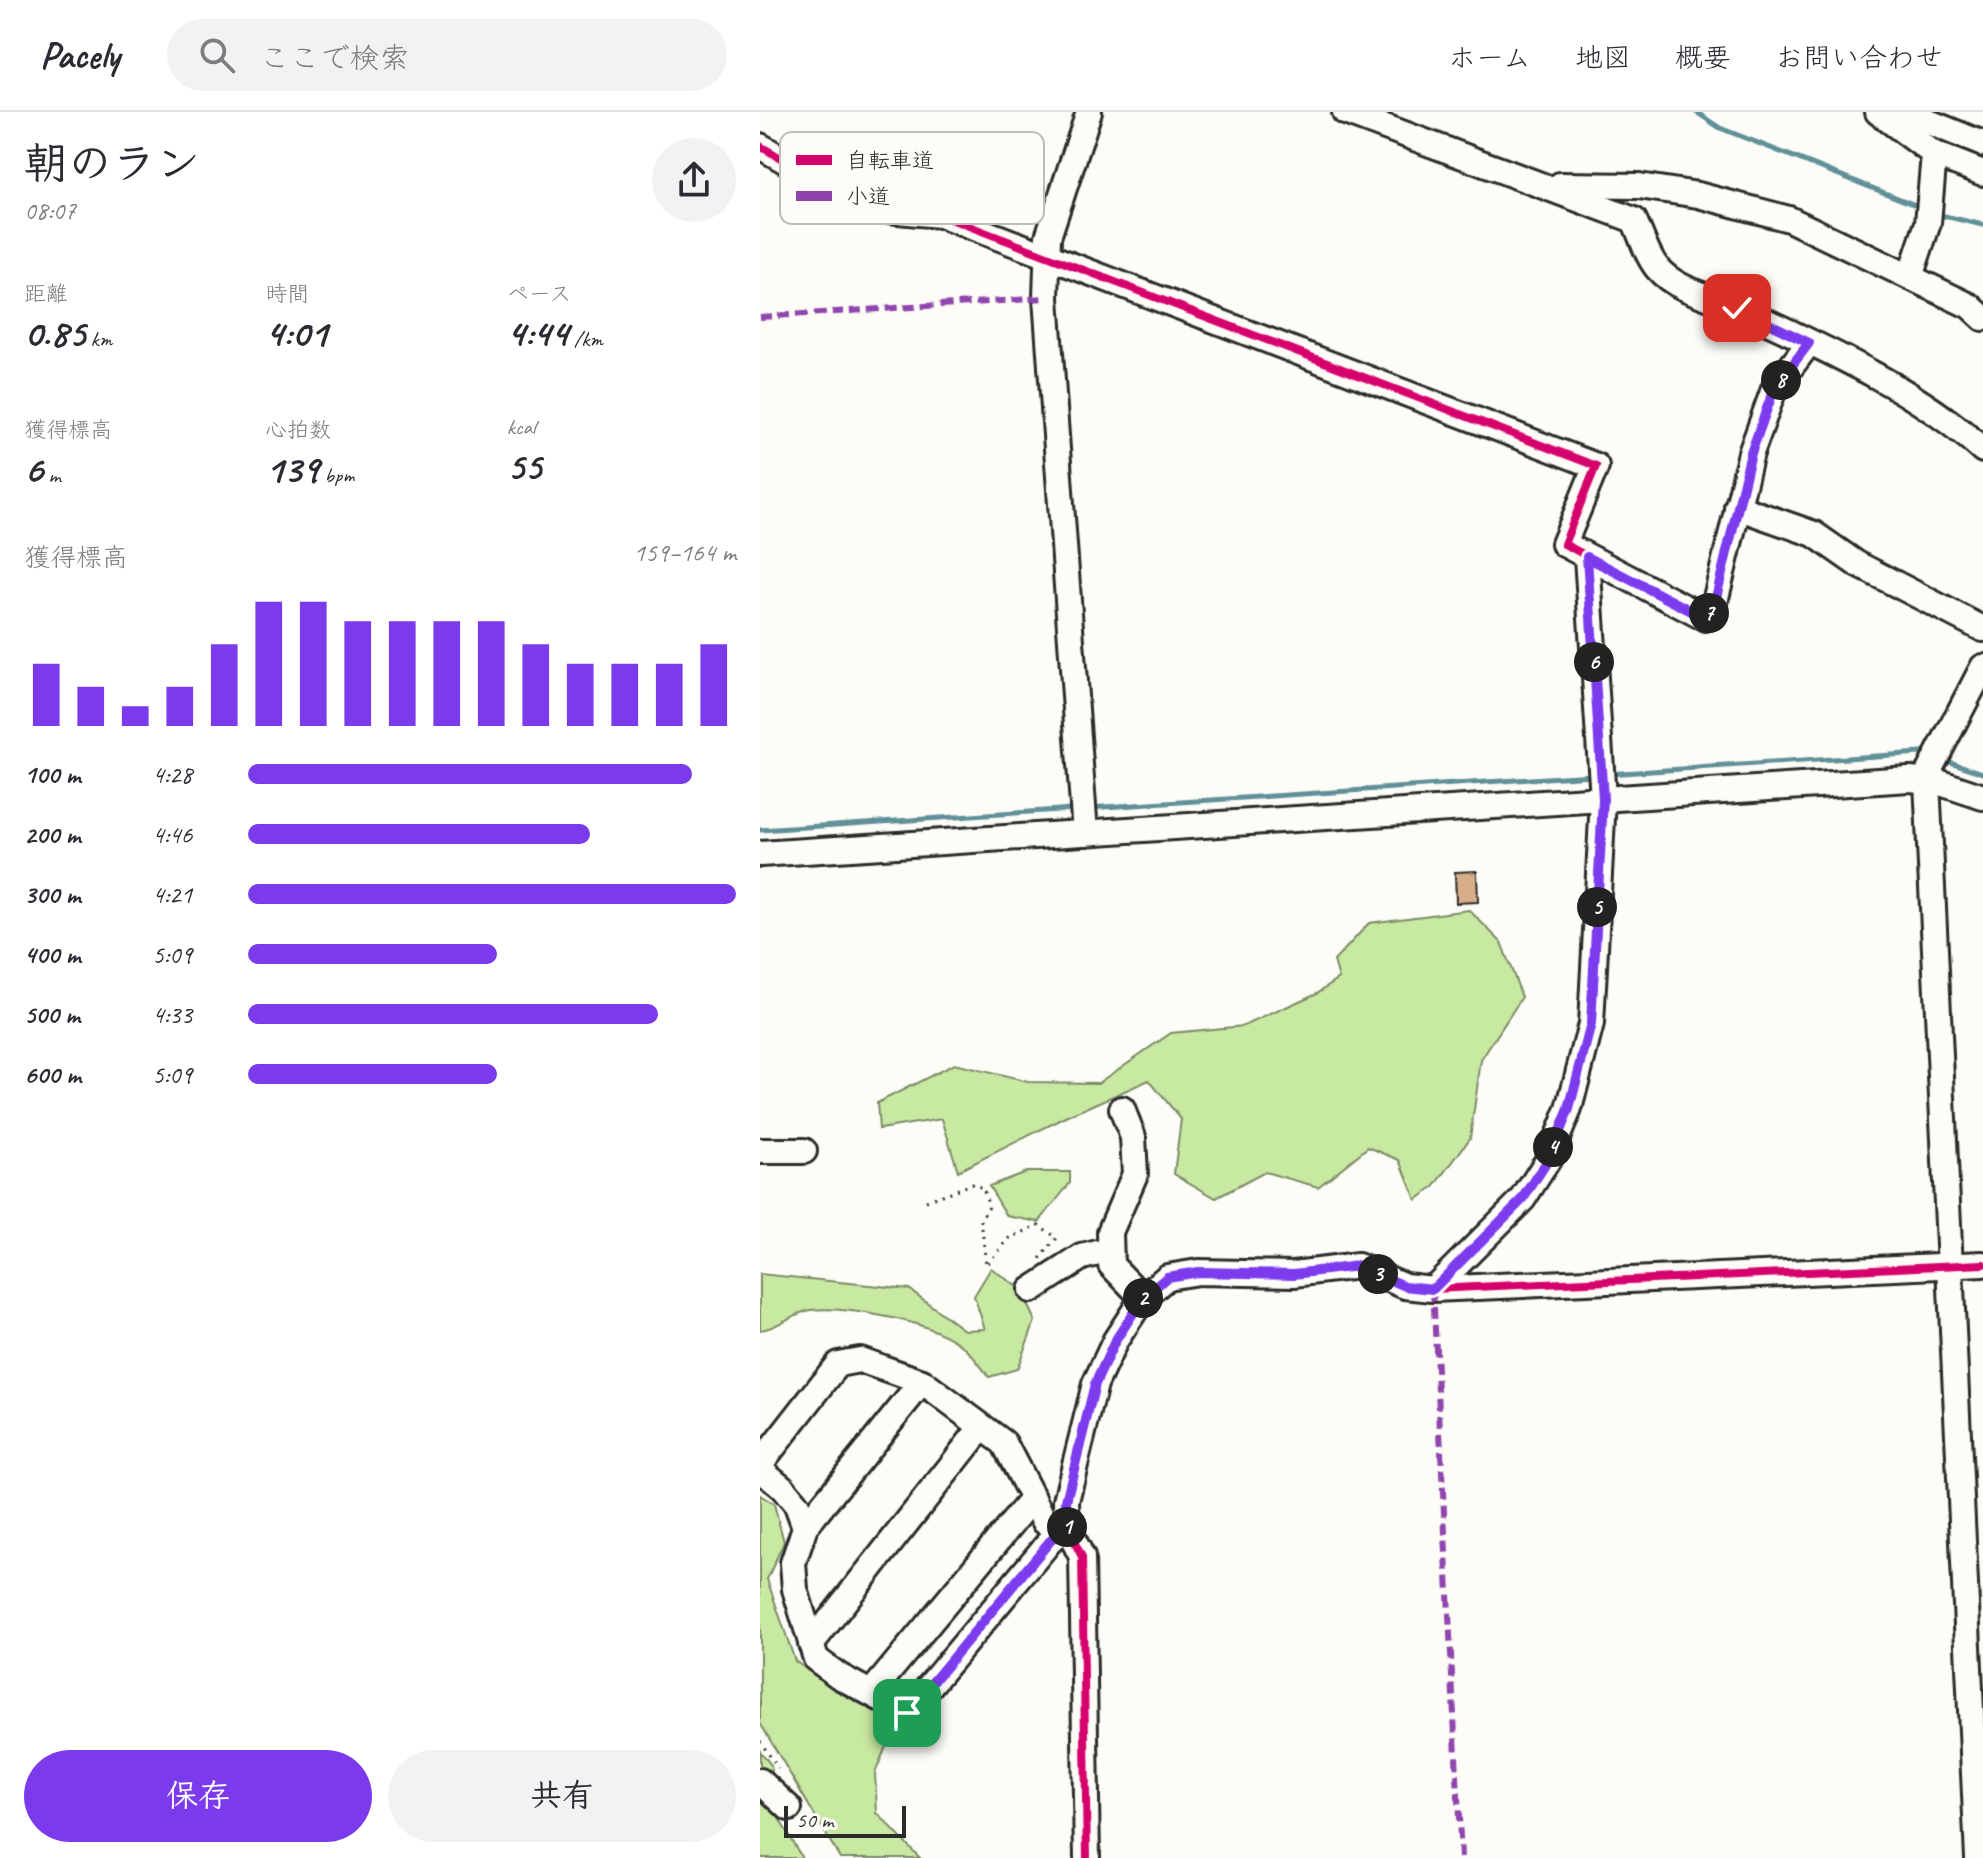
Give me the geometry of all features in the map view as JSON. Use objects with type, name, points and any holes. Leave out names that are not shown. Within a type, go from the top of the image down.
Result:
[{"type":"street","points":[[1085,833],[1046,298],[1048,237],[1089,112]]},
{"type":"street","points":[[1345,112],[1634,220],[1657,268],[1671,281],[1737,308],[1893,387],[1964,433],[1983,450]]},
{"type":"street","points":[[1878,112],[1934,154],[1983,173]]},
{"type":"street","points":[[1904,112],[1983,144]]},
{"type":"street","points":[[760,146],[780,158]]},
{"type":"street","points":[[1910,277],[1928,223],[1934,154]]},
{"type":"street","points":[[1551,188],[1555,184],[1639,186],[1698,195],[1789,219],[1970,306],[1983,318]]},
{"type":"street","points":[[963,224],[1596,466],[1564,544],[1705,618],[1714,606],[1751,453],[1774,389],[1809,343]]},
{"type":"street","points":[[1737,507],[1814,534],[1857,564],[1983,629]]},
{"type":"street","points":[[1433,1289],[1523,1199],[1548,1160],[1569,1109],[1591,1024],[1603,799],[1587,557]]},
{"type":"street","points":[[1978,1858],[1928,776],[1983,667]]},
{"type":"street","points":[[760,854],[1928,776],[1983,797]]},
{"type":"street","points":[[1122,1109],[1133,1137],[1135,1174],[1110,1232],[1111,1265],[1143,1298]]},
{"type":"street","points":[[760,1151],[804,1151]]},
{"type":"street","points":[[1031,1290],[1082,1257],[1110,1250]]},
{"type":"street","points":[[1087,1858],[1082,1557],[1067,1527],[1066,1501],[1095,1384],[1115,1341],[1143,1298],[1167,1277],[1198,1272],[1294,1274],[1358,1266],[1405,1286],[1433,1289],[1983,1264]]},
{"type":"street","points":[[805,1527],[797,1505],[760,1466],[838,1364],[860,1360],[922,1382],[1004,1443],[1045,1522],[1067,1527]]},
{"type":"street","points":[[922,1382],[805,1527],[793,1563],[795,1589],[816,1659],[839,1676],[907,1713],[1050,1541],[1067,1527]]},
{"type":"street","points":[[811,1644],[981,1428]]},
{"type":"street","points":[[872,1692],[1033,1498]]},
{"type":"street","points":[[760,1781],[789,1808]]},
{"type":"path","points":[[926,1201],[971,1184],[983,1188],[989,1206],[981,1219],[986,1265],[1010,1238],[1039,1225],[1057,1238],[1040,1257],[1025,1286],[1031,1290]]},
{"type":"green space","points":[[1469,910],[1501,942],[1522,997],[1481,1060],[1470,1138],[1435,1186],[1416,1200],[1400,1160],[1368,1147],[1318,1187],[1265,1172],[1216,1198],[1174,1174],[1181,1119],[1149,1080],[958,1171],[942,1119],[879,1129],[877,1103],[954,1064],[1028,1082],[1098,1083],[1171,1033],[1244,1026],[1317,993],[1339,978],[1334,961],[1369,923]]},
{"type":"green space","points":[[1026,1172],[1070,1172],[1070,1183],[1039,1222],[1007,1216],[989,1186]]},
{"type":"green space","points":[[991,1268],[1020,1289],[1035,1321],[1017,1369],[989,1377],[968,1351],[952,1339],[914,1323],[869,1313],[811,1310],[760,1330],[760,1274],[909,1289],[964,1330],[985,1329],[974,1296]]},
{"type":"green space","points":[[760,1495],[774,1504],[784,1542],[767,1579],[795,1661],[830,1687],[898,1718],[875,1773],[877,1813],[920,1858],[840,1858],[760,1723]]},
{"type":"green space","points":[[760,1751],[771,1765],[777,1815],[802,1858],[762,1858],[760,1855]]},
{"type":"building","points":[[1477,871],[1478,902],[1456,903],[1455,872]]},
{"type":"waterway","points":[[1696,112],[1720,128],[1923,208]]},
{"type":"waterway","points":[[1936,214],[1983,225]]},
{"type":"waterway","points":[[1607,774],[1921,753],[1928,755]]},
{"type":"waterway","points":[[1941,759],[1983,773]]},
{"type":"waterway","points":[[1088,808],[1593,775]]},
{"type":"waterway","points":[[760,830],[1074,809]]},
{"type":"marked path","points":[[760,317],[1046,298]]},
{"type":"marked path","points":[[1433,1289],[1461,1858]]},
{"type":"cycle path","points":[[760,146],[780,158]]},
{"type":"cycle path","points":[[964,224],[1596,466],[1564,544],[1705,618],[1714,606],[1751,453],[1774,389],[1809,343]]},
{"type":"cycle path","points":[[1087,1858],[1082,1557],[1067,1527],[1066,1501],[1095,1384],[1115,1341],[1143,1298],[1167,1277],[1198,1272],[1294,1274],[1358,1266],[1405,1286],[1433,1289],[1983,1264]]},
{"type":"route","points":[[907,1713],[1050,1541],[1067,1527],[1066,1501],[1095,1384],[1115,1341],[1143,1298],[1167,1277],[1198,1272],[1294,1274],[1358,1266],[1405,1286],[1433,1289],[1523,1199],[1548,1160],[1569,1109],[1591,1024],[1603,799],[1587,557],[1705,618],[1714,606],[1751,453],[1774,389],[1809,343],[1737,308]]}]
